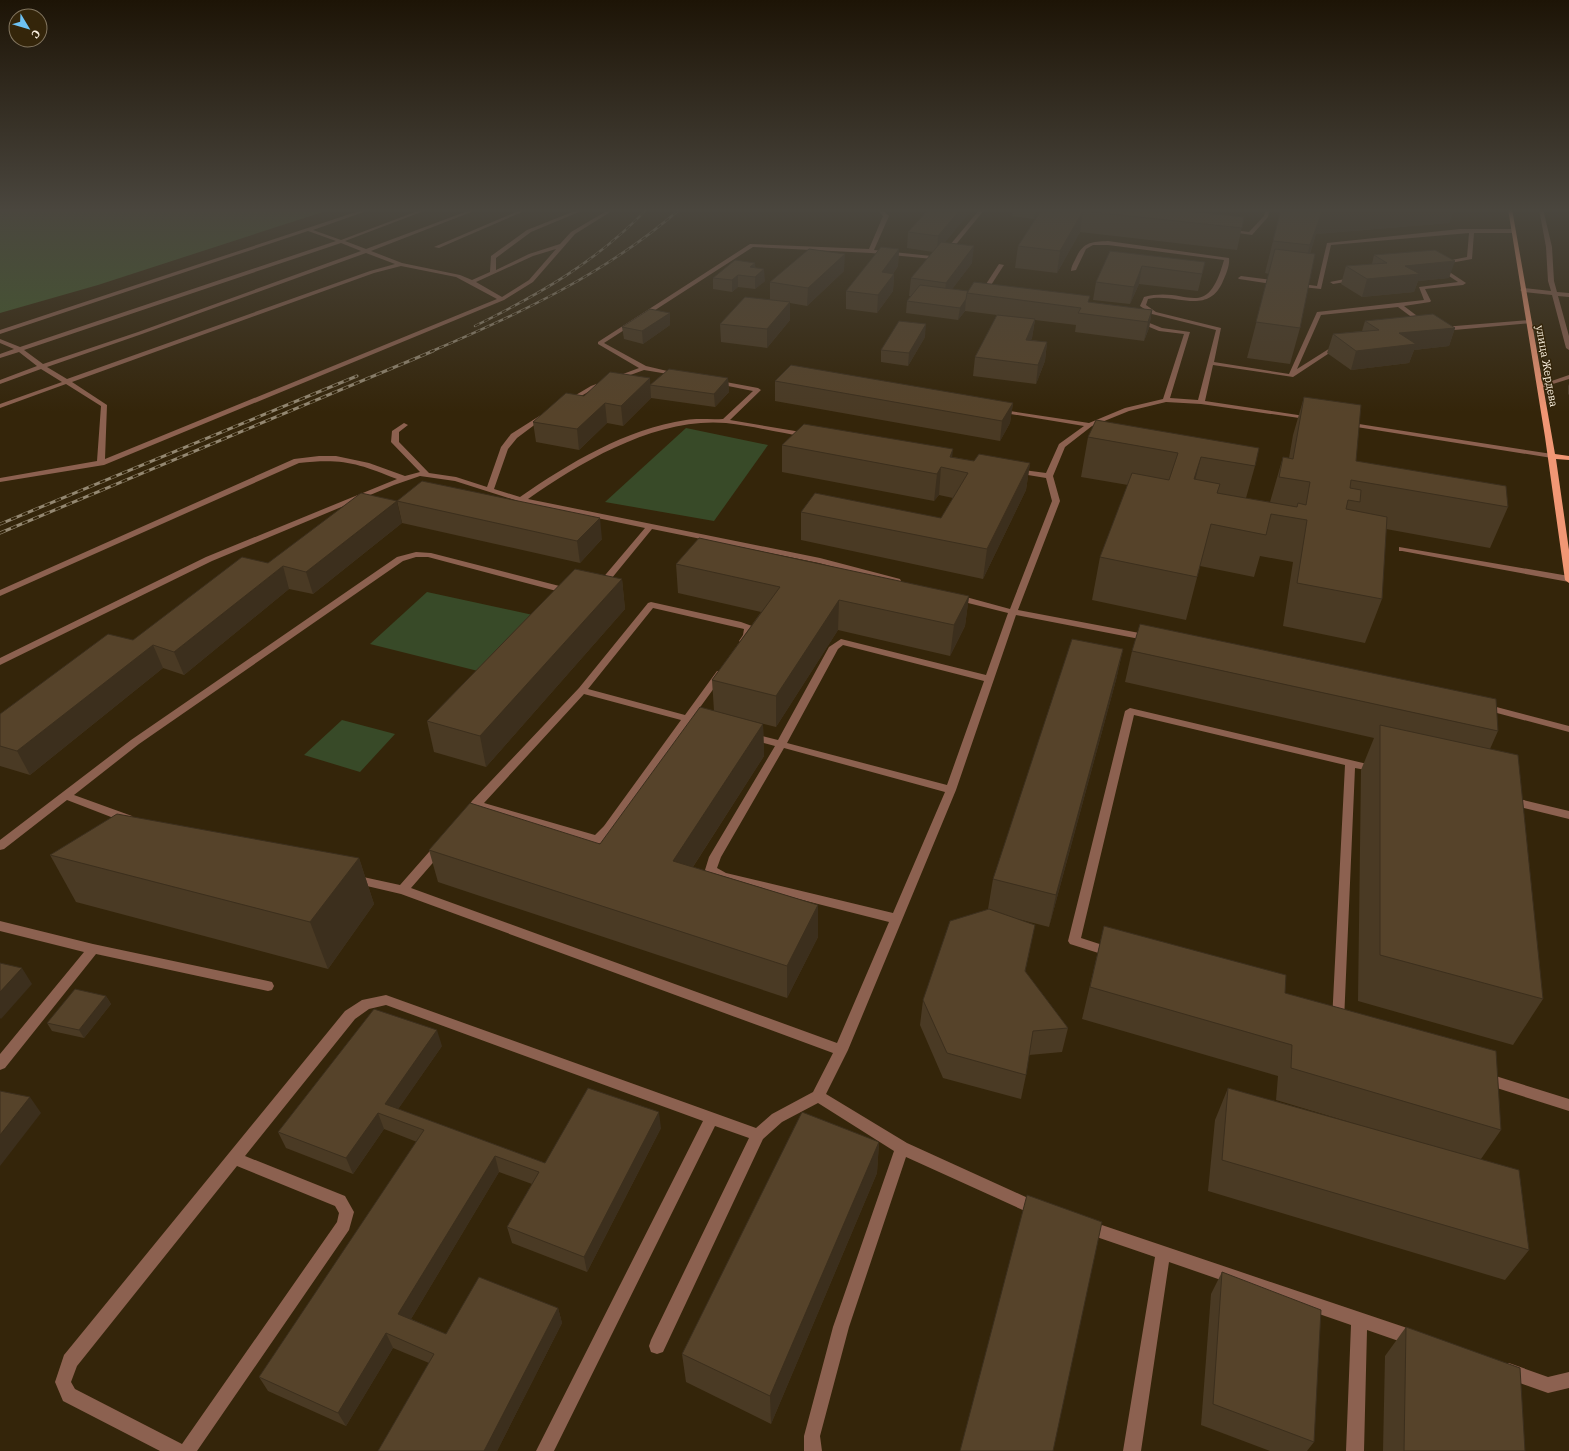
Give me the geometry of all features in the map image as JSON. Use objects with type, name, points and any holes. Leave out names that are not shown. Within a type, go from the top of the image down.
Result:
[{"type":"main road","name":"улица Жердева","points":[[1521,277],[1552,456],[1569,580]]},
{"type":"main road","points":[[1552,456],[1569,458]]},
{"type":"street","points":[[0,332],[168,277]]},
{"type":"street","points":[[0,356],[235,277]]},
{"type":"street","points":[[0,382],[41,366],[122,339],[297,277]]},
{"type":"street","points":[[0,406],[359,277]]},
{"type":"street","points":[[460,277],[502,299]]},
{"type":"street","points":[[472,282],[484,277]]},
{"type":"street","points":[[0,480],[101,463],[502,299],[531,281],[535,277]]},
{"type":"street","points":[[682,375],[644,368],[600,343],[703,277]]},
{"type":"street","points":[[988,298],[980,297],[994,277]]},
{"type":"street","points":[[1201,402],[1219,329],[1154,314],[1143,306],[1146,298],[1160,295],[1199,300],[1207,299],[1217,289],[1221,277]]},
{"type":"street","points":[[1241,278],[1319,288],[1322,277]]},
{"type":"street","points":[[1291,376],[1319,313],[1428,301],[1421,288],[1464,283],[1454,277]]},
{"type":"street","points":[[1551,277],[1569,348]]},
{"type":"street","points":[[1332,282],[1362,278]]},
{"type":"street","points":[[1523,290],[1569,295]]},
{"type":"street","points":[[1400,305],[1426,325]]},
{"type":"street","points":[[1132,318],[1161,330],[1188,333],[1166,400]]},
{"type":"street","points":[[1438,329],[1528,322]]},
{"type":"street","points":[[0,341],[19,349],[41,366],[104,405],[101,463]]},
{"type":"street","points":[[1211,363],[1291,376],[1341,343]]},
{"type":"street","points":[[562,405],[593,387],[644,368]]},
{"type":"street","points":[[1540,386],[1569,377]]},
{"type":"street","points":[[705,380],[758,390],[725,421]]},
{"type":"street","points":[[657,1346],[758,1135],[777,1118],[818,1096],[840,1050],[951,790],[1013,612],[1056,501],[1049,476],[1062,446],[1090,425],[1127,409],[1166,400],[1201,402],[1319,420]]},
{"type":"street","points":[[988,408],[1090,425]]},
{"type":"street","points":[[490,490],[504,449],[514,436],[549,412]]},
{"type":"street","points":[[521,500],[555,476],[592,455],[644,433],[684,423],[725,421],[818,437]]},
{"type":"street","points":[[1335,422],[1552,456]]},
{"type":"street","points":[[404,425],[396,431],[395,442],[427,475]]},
{"type":"street","points":[[0,593],[297,461],[326,458],[348,460],[377,467],[405,479]]},
{"type":"street","points":[[1010,470],[1049,476]]},
{"type":"street","points":[[0,662],[209,558],[420,474],[456,479],[521,500],[820,561],[905,584]]},
{"type":"street","points":[[592,586],[604,582],[650,527]]},
{"type":"street","points":[[1402,549],[1569,580]]},
{"type":"street","points":[[0,846],[135,742],[400,559],[416,554],[428,555],[574,593],[580,590]]},
{"type":"street","points":[[944,594],[1013,612],[1161,640]]},
{"type":"street","points":[[461,821],[582,690],[651,605],[738,624],[749,628],[748,635],[739,648]]},
{"type":"street","points":[[897,919],[723,876],[711,870],[715,857],[781,745],[834,647],[840,642],[990,679]]},
{"type":"street","points":[[476,804],[597,840],[608,829],[725,667]]},
{"type":"street","points":[[582,690],[701,723]]},
{"type":"street","points":[[1472,704],[1569,729]]},
{"type":"street","points":[[1119,954],[1074,941],[1130,711],[1388,772]]},
{"type":"street","points":[[738,733],[951,790]]},
{"type":"street","points":[[1333,1030],[1350,763]]},
{"type":"street","points":[[66,796],[140,823]]},
{"type":"street","points":[[1501,799],[1569,815]]},
{"type":"street","points":[[403,890],[447,839]]},
{"type":"street","points":[[339,876],[403,890],[840,1050]]},
{"type":"street","points":[[0,926],[94,949],[268,986]]},
{"type":"street","points":[[0,1064],[94,949]]},
{"type":"street","points":[[178,1451],[69,1394],[63,1382],[70,1361],[350,1015],[366,1004],[386,1000],[758,1135]]},
{"type":"street","points":[[1472,1075],[1569,1105]]},
{"type":"street","points":[[818,1096],[902,1148],[1051,1214]]},
{"type":"street","points":[[545,1451],[712,1118]]},
{"type":"street","points":[[813,1451],[812,1436],[841,1327],[902,1148]]},
{"type":"street","points":[[187,1451],[344,1226],[348,1212],[340,1201],[234,1158]]},
{"type":"street","points":[[1073,1222],[1427,1343]]},
{"type":"street","points":[[1132,1451],[1163,1253]]},
{"type":"street","points":[[1355,1451],[1359,1320]]},
{"type":"street","points":[[1495,1367],[1548,1385],[1569,1380]]},
{"type":"green space","points":[[0,277],[124,277],[98,285],[0,313]]},
{"type":"green space","points":[[686,428],[768,445],[714,521],[605,502]]},
{"type":"green space","points":[[427,592],[533,615],[478,671],[370,644]]},
{"type":"green space","points":[[342,720],[395,734],[360,772],[304,755]]},
{"type":"building","points":[[715,277],[736,277],[732,280],[713,278]]},
{"type":"building","points":[[776,277],[820,277],[808,288],[770,282]]},
{"type":"building","points":[[857,277],[892,277],[878,295],[846,291]]},
{"type":"building","points":[[912,277],[951,277],[946,283],[911,278]]},
{"type":"building","points":[[1098,277],[1138,277],[1134,287],[1096,282]]},
{"type":"building","points":[[1268,277],[1310,277],[1300,328],[1256,322]]},
{"type":"building","points":[[1363,277],[1391,277],[1367,279]]},
{"type":"building","points":[[974,282],[1090,296],[1088,302],[1152,310],[1148,322],[1078,313],[1081,308],[967,293]]},
{"type":"building","points":[[920,285],[968,291],[966,299],[960,308],[907,301]]},
{"type":"building","points":[[745,297],[790,302],[767,329],[720,324]]},
{"type":"building","points":[[650,309],[670,313],[642,331],[622,327]]},
{"type":"building","points":[[1433,314],[1455,328],[1399,333],[1416,344],[1356,351],[1333,334],[1379,330],[1365,321]]},
{"type":"building","points":[[997,315],[1035,319],[1026,340],[1047,342],[1038,365],[975,357]]},
{"type":"building","points":[[899,321],[926,324],[909,353],[881,350]]},
{"type":"building","points":[[791,365],[1013,403],[1002,421],[775,381]]},
{"type":"building","points":[[669,369],[728,378],[714,394],[650,385]]},
{"type":"building","points":[[610,372],[650,378],[621,406],[605,403],[577,429],[533,422],[566,393],[584,396]]},
{"type":"building","points":[[1304,397],[1361,405],[1356,461],[1506,486],[1508,507],[1351,480],[1350,488],[1361,490],[1360,502],[1348,500],[1346,509],[1387,517],[1382,599],[1297,583],[1307,520],[1271,514],[1266,535],[1211,524],[1197,577],[1100,557],[1132,473],[1169,480],[1178,453],[1088,437],[1096,420],[1259,448],[1255,466],[1201,457],[1194,479],[1220,484],[1217,493],[1297,507],[1298,503],[1306,505],[1310,482],[1279,477],[1283,457],[1293,459]]},
{"type":"building","points":[[804,424],[953,449],[950,457],[974,461],[979,454],[1030,463],[987,549],[801,512],[815,493],[941,518],[968,473],[941,467],[937,474],[782,445]]},
{"type":"building","points":[[422,481],[600,518],[577,541],[397,501]]},
{"type":"building","points":[[361,493],[397,501],[306,572],[283,566],[174,652],[153,645],[17,751],[0,746],[0,714],[108,634],[133,640],[242,557],[268,563]]},
{"type":"building","points":[[699,538],[969,596],[954,625],[839,600],[776,696],[712,680],[780,587],[676,564]]},
{"type":"building","points":[[575,569],[622,579],[480,736],[427,721]]},
{"type":"building","points":[[1140,624],[1496,699],[1498,731],[1132,651]]},
{"type":"building","points":[[1072,639],[1123,649],[1056,895],[993,879]]},
{"type":"building","points":[[700,707],[763,724],[673,861],[818,905],[787,966],[429,850],[470,803],[600,844]]},
{"type":"building","points":[[1380,725],[1518,755],[1543,999],[1380,955]]},
{"type":"building","points":[[117,814],[359,858],[310,922],[50,855]]},
{"type":"building","points":[[989,909],[1035,925],[1025,971],[1068,1028],[1033,1031],[1026,1075],[947,1053],[923,1000],[950,921]]},
{"type":"building","points":[[1104,926],[1286,975],[1285,993],[1496,1051],[1501,1130],[1291,1068],[1292,1045],[1090,987]]},
{"type":"building","points":[[0,963],[22,968],[0,992]]},
{"type":"building","points":[[75,989],[106,996],[79,1030],[47,1023]]},
{"type":"building","points":[[374,1009],[437,1030],[385,1104],[545,1163],[588,1088],[659,1112],[584,1257],[507,1227],[539,1172],[495,1156],[398,1314],[446,1334],[479,1277],[558,1308],[484,1451],[378,1451],[434,1354],[386,1333],[338,1413],[259,1377],[424,1130],[378,1113],[346,1158],[278,1132]]},
{"type":"building","points":[[1228,1088],[1519,1170],[1529,1250],[1222,1160]]},
{"type":"building","points":[[0,1091],[30,1097],[0,1135]]},
{"type":"building","points":[[802,1112],[879,1142],[770,1396],[682,1354]]},
{"type":"building","points":[[1027,1195],[1102,1222],[1053,1451],[960,1451]]},
{"type":"building","points":[[1222,1272],[1321,1310],[1314,1442],[1213,1404]]},
{"type":"building","points":[[1406,1327],[1520,1368],[1525,1451],[1404,1451]]},
{"type":"railway","points":[[475,326],[522,302],[563,277]]},
{"type":"railway","points":[[430,352],[529,307],[584,277]]},
{"type":"railway","points":[[0,533],[433,351]]},
{"type":"railway","points":[[0,524],[357,376]]}]
